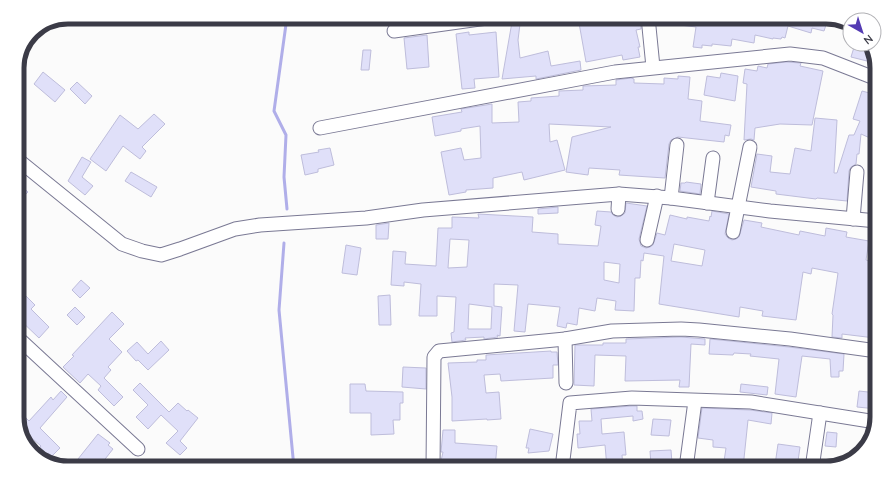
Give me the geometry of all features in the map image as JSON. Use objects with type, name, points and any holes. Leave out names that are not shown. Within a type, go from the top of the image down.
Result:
[{"type":"street","points":[[394,31],[444,24]]},
{"type":"street","points":[[649,24],[653,67]]},
{"type":"street","points":[[320,128],[608,73],[653,67],[669,67],[790,54],[823,58],[870,76]]},
{"type":"street","points":[[671,198],[677,145]]},
{"type":"street","points":[[733,232],[750,147]]},
{"type":"street","points":[[707,203],[713,158]]},
{"type":"street","points":[[24,165],[122,244],[142,252],[161,255],[180,250],[235,229],[260,224],[366,218],[423,210],[619,194],[656,196],[739,207],[870,220]]},
{"type":"street","points":[[853,219],[857,172]]},
{"type":"street","points":[[618,209],[619,194]]},
{"type":"street","points":[[647,240],[656,196]]},
{"type":"street","points":[[433,461],[434,357],[439,351],[565,339],[612,331],[699,330],[790,339],[870,350]]},
{"type":"street","points":[[565,339],[566,383]]},
{"type":"street","points":[[24,343],[138,449]]},
{"type":"street","points":[[563,461],[570,403],[632,398],[751,402],[870,421]]},
{"type":"street","points":[[687,461],[694,401]]},
{"type":"street","points":[[813,461],[820,413]]},
{"type":"building","points":[[512,24],[520,24],[518,40],[520,58],[548,51],[551,66],[580,61],[581,70],[536,79],[536,76],[502,79]]},
{"type":"building","points":[[579,24],[641,24],[641,29],[636,30],[640,47],[638,47],[640,57],[623,60],[622,55],[586,62]]},
{"type":"building","points":[[826,24],[824,31],[812,28],[811,33],[788,26],[785,38],[782,37],[781,39],[773,39],[755,35],[754,43],[732,39],[731,46],[712,44],[712,46],[702,45],[702,48],[693,47],[696,27],[680,25]]},
{"type":"building","points":[[469,32],[469,35],[496,32],[499,77],[474,79],[475,88],[462,89],[456,34]]},
{"type":"building","points":[[427,35],[429,67],[407,69],[404,38]]},
{"type":"building","points":[[363,50],[371,50],[369,70],[361,70]]},
{"type":"building","points":[[853,52],[867,52],[869,58],[867,61],[851,57]]},
{"type":"building","points":[[786,62],[801,63],[800,66],[823,71],[812,125],[780,124],[755,128],[754,140],[744,140],[747,84],[743,83],[745,69],[757,71],[758,66],[767,68],[768,64]]},
{"type":"building","points":[[43,72],[65,90],[55,102],[34,84]]},
{"type":"building","points":[[721,73],[738,76],[735,101],[704,95],[707,76],[720,78]]},
{"type":"building","points":[[678,76],[690,77],[688,99],[702,101],[700,121],[731,125],[729,136],[725,135],[724,142],[678,137],[671,140],[669,144],[665,178],[619,175],[620,170],[589,168],[588,175],[566,172],[572,137],[611,127],[549,124],[550,142],[557,140],[565,170],[524,180],[522,172],[493,178],[493,188],[466,190],[466,192],[449,195],[441,152],[461,148],[464,160],[481,158],[480,126],[435,136],[432,117],[462,112],[461,109],[492,104],[492,123],[519,122],[518,102],[531,101],[531,98],[559,96],[559,91],[583,90],[583,86],[616,85],[616,80],[631,78],[634,79],[634,83],[664,84],[664,78],[678,79]]},
{"type":"building","points":[[77,82],[92,96],[85,104],[70,89]]},
{"type":"building","points":[[862,91],[870,93],[870,138],[861,134],[859,154],[857,154],[856,164],[851,167],[849,171],[847,201],[776,194],[776,191],[751,187],[757,154],[772,156],[770,172],[790,174],[795,148],[811,151],[815,118],[837,120],[834,173],[837,173],[849,135],[854,135],[860,121],[853,119]]},
{"type":"building","points":[[154,114],[165,124],[142,147],[146,151],[140,159],[123,146],[106,171],[90,159],[120,115],[138,129]]},
{"type":"building","points":[[330,148],[334,165],[318,169],[318,172],[305,175],[301,155],[319,152],[318,150]]},
{"type":"building","points":[[82,157],[91,162],[82,177],[93,186],[85,195],[68,181]]},
{"type":"building","points":[[131,172],[157,187],[151,197],[125,181]]},
{"type":"building","points":[[686,182],[701,184],[700,194],[680,191],[681,183]]},
{"type":"building","points":[[24,188],[28,192],[24,196]]},
{"type":"building","points":[[626,203],[647,206],[639,239],[641,246],[646,248],[653,245],[657,233],[665,235],[670,215],[687,219],[687,217],[709,221],[712,211],[729,214],[725,234],[732,240],[739,237],[744,220],[762,223],[761,227],[799,235],[800,231],[825,236],[826,228],[847,232],[846,237],[869,241],[866,260],[870,261],[870,337],[842,334],[842,338],[832,337],[832,314],[838,273],[812,268],[811,274],[803,272],[796,320],[762,316],[763,311],[740,307],[739,317],[659,304],[664,256],[644,253],[643,261],[641,260],[640,278],[635,278],[634,311],[615,310],[616,301],[597,298],[595,311],[579,308],[577,325],[567,323],[566,328],[557,326],[560,307],[528,304],[525,332],[514,331],[518,285],[494,284],[494,306],[502,307],[500,336],[497,335],[498,337],[484,339],[484,337],[465,338],[466,340],[452,342],[451,333],[454,332],[456,297],[437,296],[437,316],[419,316],[421,284],[404,282],[404,286],[391,285],[393,251],[406,252],[405,264],[436,266],[438,228],[452,228],[452,217],[479,218],[478,214],[533,217],[532,232],[558,234],[558,244],[598,246],[601,226],[595,225],[597,211],[611,212],[617,217],[625,213]],"holes":[[[450,239],[469,240],[467,267],[448,268]],[[674,244],[705,250],[702,266],[671,261]],[[604,262],[620,264],[619,283],[604,280]],[[469,304],[492,307],[491,329],[468,329]]]},
{"type":"building","points":[[558,207],[558,213],[538,214],[538,209]]},
{"type":"building","points":[[389,223],[388,239],[376,239],[376,225]]},
{"type":"building","points":[[346,245],[361,248],[357,275],[342,273]]},
{"type":"building","points":[[81,280],[90,288],[80,298],[72,290]]},
{"type":"building","points":[[24,294],[35,305],[31,309],[49,327],[39,338],[24,324]]},
{"type":"building","points":[[390,295],[391,325],[379,325],[378,296]]},
{"type":"building","points":[[75,307],[85,317],[77,325],[67,315]]},
{"type":"building","points":[[112,312],[124,324],[109,339],[122,352],[108,367],[111,370],[104,378],[123,397],[114,406],[98,390],[101,386],[88,374],[80,383],[63,367],[74,356],[72,355]]},
{"type":"building","points":[[681,337],[705,339],[705,345],[691,344],[689,387],[679,387],[680,380],[625,381],[626,356],[595,355],[594,386],[574,385],[575,345],[626,343],[626,339]]},
{"type":"building","points":[[710,339],[844,354],[843,371],[839,371],[839,377],[831,377],[830,359],[802,356],[796,397],[775,394],[779,359],[750,356],[751,354],[709,354]]},
{"type":"building","points":[[161,341],[169,350],[148,370],[138,360],[136,361],[127,351],[137,342],[148,354]]},
{"type":"building","points":[[551,351],[557,352],[558,365],[553,365],[553,378],[501,381],[500,374],[484,375],[486,393],[499,392],[501,419],[452,421],[452,397],[448,363],[477,362],[477,360],[486,360],[486,355]]},
{"type":"building","points":[[403,367],[426,368],[426,389],[402,387]]},
{"type":"building","points":[[140,383],[169,412],[178,403],[198,418],[180,441],[187,448],[180,455],[166,443],[178,431],[161,415],[148,429],[136,417],[148,405],[133,390]]},
{"type":"building","points":[[350,384],[365,384],[366,391],[403,392],[403,403],[400,403],[400,420],[393,420],[394,434],[371,435],[371,413],[350,413]]},
{"type":"building","points":[[741,384],[768,387],[767,395],[740,392]]},
{"type":"building","points":[[61,391],[67,397],[40,428],[60,448],[52,456],[48,453],[46,455],[43,454],[38,449],[41,446],[28,435],[24,416],[29,421],[51,397],[53,400]]},
{"type":"building","points":[[859,391],[870,392],[870,408],[857,407]]},
{"type":"building","points":[[637,406],[637,411],[642,411],[643,419],[633,421],[633,416],[601,419],[602,434],[624,432],[626,455],[622,455],[622,461],[606,461],[605,445],[578,448],[577,434],[580,434],[579,421],[592,421],[591,409]]},
{"type":"building","points":[[702,408],[750,410],[772,413],[771,424],[748,420],[744,461],[724,461],[726,448],[713,447],[713,440],[698,438]]},
{"type":"building","points":[[653,419],[671,420],[669,436],[651,435]]},
{"type":"building","points":[[530,429],[553,434],[549,451],[528,453],[529,448],[526,448]]},
{"type":"building","points":[[443,430],[455,430],[455,443],[497,446],[496,461],[441,461],[443,452],[441,452]]},
{"type":"building","points":[[827,432],[837,433],[836,447],[825,446]]},
{"type":"building","points":[[98,434],[110,443],[108,445],[113,449],[104,461],[81,461],[78,459]]},
{"type":"building","points":[[778,444],[800,447],[798,461],[776,461]]},
{"type":"building","points":[[671,450],[672,461],[651,461],[650,451]]},
{"type":"waterway","points":[[286,24],[274,111],[286,135],[284,177],[287,209]]},
{"type":"waterway","points":[[284,243],[279,310],[293,461]]}]
